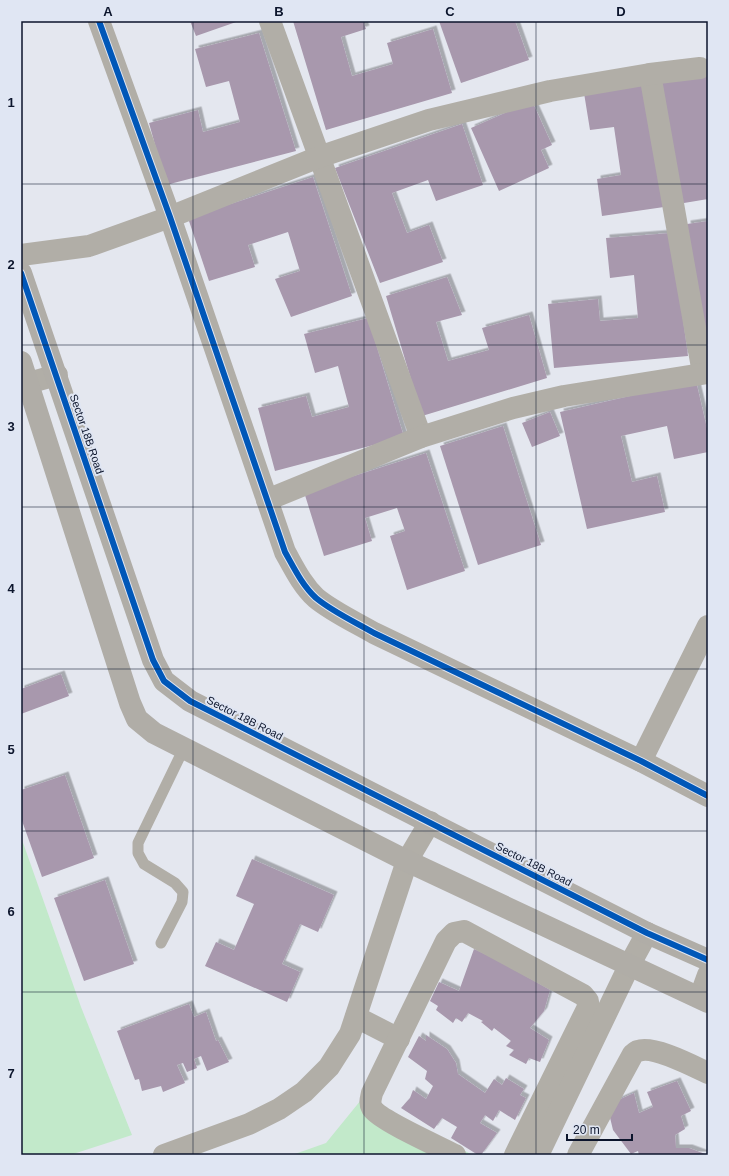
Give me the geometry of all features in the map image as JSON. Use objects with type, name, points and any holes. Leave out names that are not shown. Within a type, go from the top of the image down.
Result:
[{"type":"street","points":[[99,21],[170,217],[285,552],[299,578],[316,597],[334,611],[374,633],[641,761],[708,796]]},
{"type":"street","points":[[270,21],[421,437]]},
{"type":"street","points":[[21,255],[89,246],[170,217],[319,157],[429,120],[550,91],[650,74],[700,68]]},
{"type":"street","points":[[267,500],[421,437],[513,408],[564,396],[706,373],[650,74]]},
{"type":"street","name":"Sector 18B Road","points":[[21,273],[153,660],[164,681],[190,701],[647,933],[708,960]]},
{"type":"street","points":[[21,362],[25,384],[130,703],[137,719],[154,733],[407,862],[704,1000],[708,975]]},
{"type":"street","points":[[25,384],[56,375]]},
{"type":"street","points":[[641,761],[708,626]]},
{"type":"street","points":[[164,1155],[249,1124],[279,1109],[304,1092],[329,1067],[350,1034],[407,862],[430,822]]},
{"type":"street","points":[[455,1155],[384,1118],[372,1108],[370,1101],[372,1093],[446,941],[454,933],[464,931],[583,995],[588,1001],[588,1007],[515,1155]]},
{"type":"street","points":[[538,1155],[629,966],[647,933]]},
{"type":"street","points":[[356,1017],[398,1039]]},
{"type":"street","points":[[578,1155],[633,1054],[639,1050],[661,1052],[708,1073]]},
{"type":"lane","points":[[161,943],[182,902],[183,892],[175,883],[144,864],[138,853],[138,842],[184,748]]},
{"type":"green space","points":[[21,837],[81,1007],[132,1135],[70,1155],[21,1155]]},
{"type":"green space","points":[[361,1100],[473,1155],[292,1155],[326,1143]]},
{"type":"building","points":[[190,21],[239,21],[196,36]]},
{"type":"building","points":[[293,21],[363,21],[366,29],[341,37],[352,76],[393,64],[387,43],[433,29],[452,93],[326,130]]},
{"type":"building","points":[[439,21],[515,21],[529,60],[461,83]]},
{"type":"building","points":[[259,33],[296,151],[166,185],[149,123],[198,110],[203,132],[240,122],[229,81],[206,87],[195,49]]},
{"type":"building","points":[[708,72],[708,199],[678,204],[655,81]]},
{"type":"building","points":[[646,85],[664,207],[602,216],[597,179],[621,175],[614,127],[590,130],[584,93]]},
{"type":"building","points":[[532,101],[552,145],[541,150],[549,168],[499,191],[471,128]]},
{"type":"building","points":[[462,124],[483,185],[436,201],[428,180],[392,193],[407,233],[429,225],[443,262],[380,283],[335,168]]},
{"type":"building","points":[[313,177],[352,296],[291,317],[275,279],[300,271],[288,232],[248,245],[255,267],[209,281],[188,218]]},
{"type":"building","points":[[708,221],[708,346],[687,224]]},
{"type":"building","points":[[671,233],[688,356],[554,368],[548,304],[598,299],[600,321],[638,318],[634,275],[610,278],[606,238]]},
{"type":"building","points":[[447,277],[462,315],[436,322],[448,361],[489,350],[482,328],[529,315],[547,378],[422,416],[386,296]]},
{"type":"building","points":[[368,318],[404,437],[275,471],[258,408],[306,396],[312,417],[349,407],[338,366],[315,373],[304,334]]},
{"type":"building","points":[[696,381],[708,433],[708,452],[674,459],[667,426],[621,436],[632,482],[657,476],[665,512],[587,529],[560,412]]},
{"type":"building","points":[[550,412],[560,436],[532,447],[522,423]]},
{"type":"building","points":[[503,426],[541,545],[478,565],[440,446]]},
{"type":"building","points":[[426,453],[465,571],[407,590],[390,536],[405,531],[397,508],[365,518],[372,541],[324,556],[304,492]]},
{"type":"building","points":[[61,674],[69,696],[21,714],[21,689]]},
{"type":"building","points":[[65,775],[94,858],[42,877],[21,818],[21,790]]},
{"type":"building","points":[[252,859],[334,895],[318,932],[300,924],[282,964],[300,972],[287,1002],[205,966],[216,942],[234,950],[254,904],[236,896]]},
{"type":"building","points":[[105,880],[134,964],[84,981],[54,898]]},
{"type":"building","points":[[474,949],[501,962],[550,990],[544,1011],[530,1028],[549,1040],[540,1062],[529,1058],[526,1064],[509,1055],[514,1050],[506,1046],[511,1041],[494,1028],[492,1031],[481,1022],[483,1021],[468,1013],[462,1022],[456,1018],[453,1023],[436,1010],[438,1006],[430,1001],[439,982],[459,991]]},
{"type":"building","points":[[189,1004],[194,1017],[206,1012],[216,1041],[218,1040],[229,1062],[207,1071],[201,1056],[194,1059],[197,1068],[187,1072],[183,1063],[177,1065],[185,1083],[163,1092],[161,1086],[142,1091],[139,1079],[135,1080],[117,1031]]},
{"type":"building","points":[[426,1035],[447,1049],[456,1063],[458,1074],[485,1093],[494,1079],[502,1085],[506,1078],[524,1089],[520,1095],[526,1098],[515,1120],[499,1110],[493,1121],[485,1115],[480,1123],[497,1133],[481,1155],[478,1155],[451,1138],[457,1127],[442,1118],[434,1129],[401,1108],[410,1098],[413,1090],[426,1099],[433,1086],[425,1079],[427,1071],[408,1057],[419,1036],[426,1041]]},
{"type":"building","points":[[677,1081],[691,1111],[681,1116],[685,1129],[675,1135],[676,1148],[689,1148],[708,1155],[639,1155],[638,1151],[631,1154],[613,1130],[607,1105],[634,1093],[639,1113],[653,1107],[647,1092]]},
{"type":"cycle path","points":[[99,21],[170,217],[285,552],[307,588],[316,598],[330,608],[374,633],[641,761],[708,796]]},
{"type":"cycle path","points":[[21,273],[153,660],[164,681],[190,701],[647,933],[708,960]]}]
